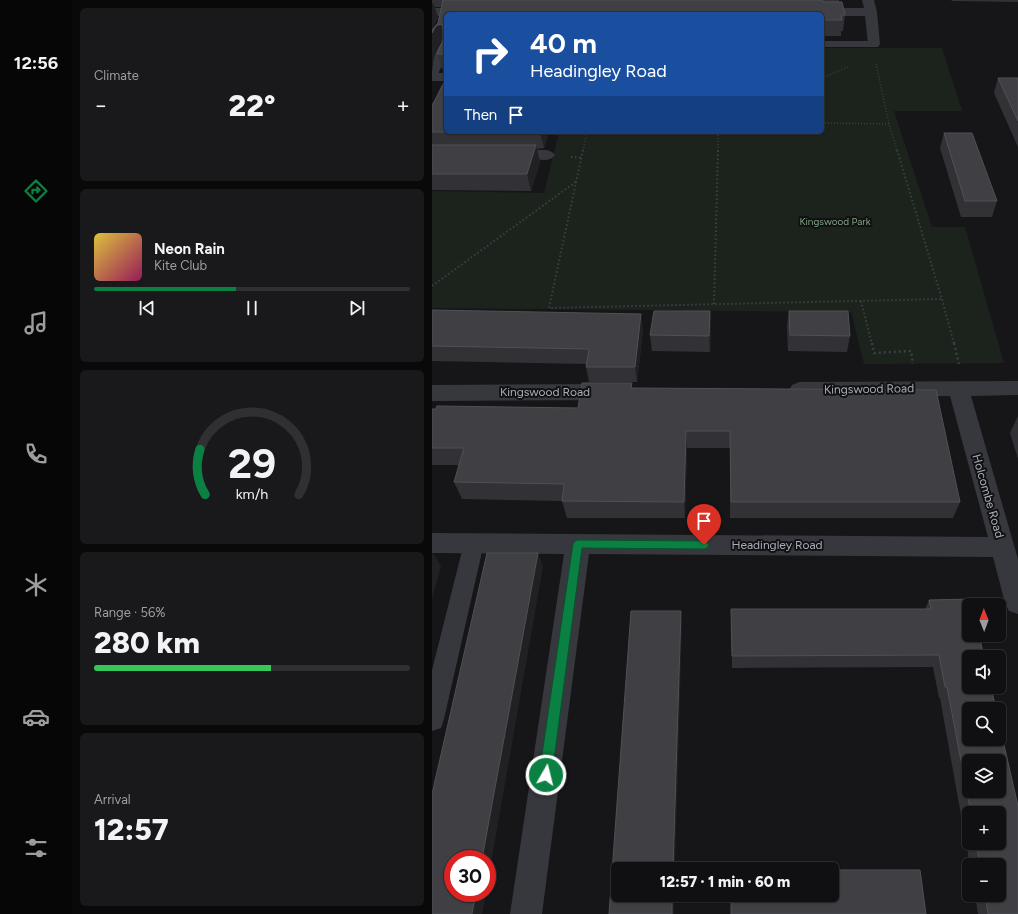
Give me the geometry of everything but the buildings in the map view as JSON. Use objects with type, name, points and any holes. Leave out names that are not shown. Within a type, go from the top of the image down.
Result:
[{"type":"street","points":[[802,12],[869,6],[874,50]]},
{"type":"street","points":[[438,12],[486,12]]},
{"type":"street","points":[[432,76],[444,77]]},
{"type":"street","points":[[493,155],[547,155]]},
{"type":"street","name":"Holcombe Road","points":[[962,388],[1002,547],[1018,603]]},
{"type":"street","name":"Kingswood Road","points":[[777,390],[1018,388]]},
{"type":"street","name":"Kingswood Road","points":[[432,393],[627,392]]},
{"type":"street","name":"Headingley Road","points":[[432,543],[1002,547]]},
{"type":"street","points":[[526,914],[578,544]]},
{"type":"lane","points":[[441,24],[438,12],[442,0]]},
{"type":"lane","points":[[432,45],[444,44]]},
{"type":"lane","points":[[824,44],[874,50]]},
{"type":"lane","points":[[432,76],[444,49]]},
{"type":"lane","points":[[432,719],[474,543]]},
{"type":"path","points":[[824,77],[874,50],[889,124],[942,299],[962,388]]},
{"type":"path","points":[[824,124],[889,124]]},
{"type":"path","points":[[587,134],[549,308],[942,299]]},
{"type":"path","points":[[714,304],[718,134]]},
{"type":"path","points":[[432,286],[577,181]]},
{"type":"path","points":[[861,301],[874,353],[911,351],[918,388]]},
{"type":"green space","name":"Kingswood Park","points":[[824,48],[942,48],[962,111],[894,111],[932,227],[965,227],[1004,363],[864,364],[851,312],[432,308],[432,191],[544,193],[559,134],[824,134]]},
{"type":"route","points":[[546,775],[578,544],[704,545]]}]
